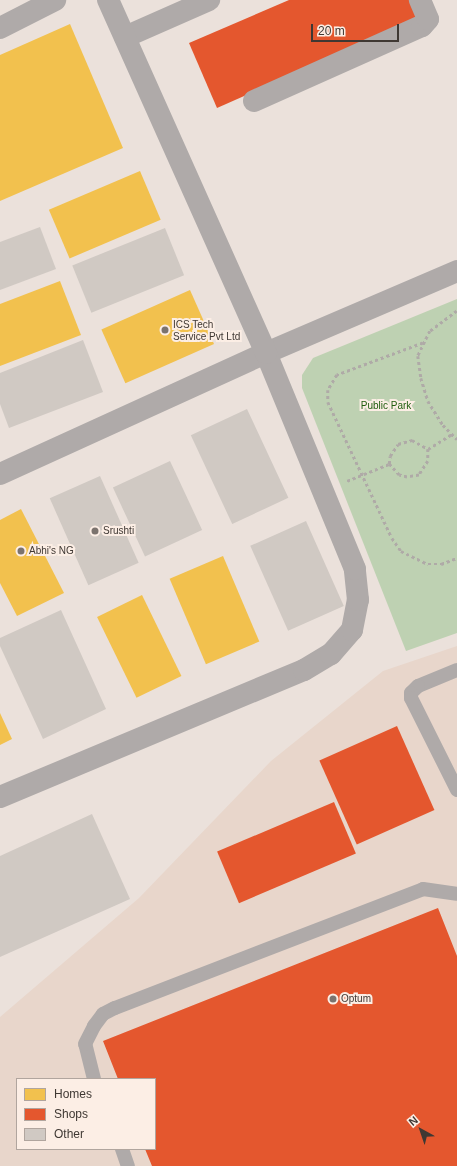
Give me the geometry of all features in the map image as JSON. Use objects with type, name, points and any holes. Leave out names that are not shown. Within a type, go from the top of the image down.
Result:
[{"type":"street","points":[[0,28],[55,0]]},
{"type":"street","points":[[0,797],[304,670],[331,654],[352,630],[358,600],[355,569],[266,353],[108,0]]},
{"type":"street","points":[[125,38],[209,0]]},
{"type":"street","points":[[254,101],[422,26],[428,19],[420,0]]},
{"type":"street","points":[[1,470],[266,353],[457,272]]},
{"type":"lane","points":[[457,670],[418,686],[411,693],[411,698],[457,790]]},
{"type":"lane","points":[[94,1078],[85,1044],[94,1026],[103,1014],[115,1008],[423,889],[457,894]]},
{"type":"lane","points":[[122,1150],[128,1166]]},
{"type":"path","points":[[457,312],[440,322],[423,343],[418,356],[421,378],[428,401],[457,439]]},
{"type":"path","points":[[423,343],[337,375],[328,390],[328,402],[392,538],[401,552],[428,564],[441,564],[457,558]]},
{"type":"path","points":[[428,449],[452,434]]},
{"type":"path","points":[[389,464],[393,449],[404,441],[412,440],[428,449]]},
{"type":"path","points":[[389,464],[399,474],[407,477],[419,475],[428,461],[428,449]]},
{"type":"path","points":[[323,491],[389,464]]},
{"type":"shaded area","points":[[457,646],[457,1166],[0,1166],[0,1017],[139,898],[271,761],[383,671]]},
{"type":"green space","name":"Public Park","points":[[457,299],[457,633],[406,651],[302,388],[302,375],[313,358]]},
{"type":"building: Homes","points":[[70,24],[123,148],[0,201],[0,55]]},
{"type":"building: Homes","points":[[140,171],[161,220],[70,258],[49,210]]},
{"type":"building: Homes","points":[[60,281],[81,335],[0,366],[0,304]]},
{"type":"building: Homes","points":[[190,290],[214,344],[125,383],[101,329]]},
{"type":"building: Homes","name":"Abhi's NG","points":[[21,509],[64,593],[17,616],[0,583],[0,520]]},
{"type":"building: Homes","points":[[223,556],[259,642],[206,664],[170,579]]},
{"type":"building: Homes","points":[[142,595],[181,676],[137,698],[97,617]]},
{"type":"building: Homes","points":[[0,713],[12,739],[0,745]]},
{"type":"building: Shops","points":[[289,0],[409,0],[418,19],[217,108],[189,43]]},
{"type":"building: Shops","points":[[397,726],[434,810],[357,845],[319,761]]},
{"type":"building: Shops","points":[[334,802],[356,854],[239,903],[217,852]]},
{"type":"building: Shops","name":"Optum","points":[[438,908],[457,956],[457,1166],[152,1166],[145,1150],[156,1150],[156,1078],[118,1078],[103,1041]]},
{"type":"building: Other","points":[[40,227],[56,269],[0,290],[0,242]]},
{"type":"building: Other","points":[[165,228],[184,275],[91,313],[72,265]]},
{"type":"building: Other","points":[[83,340],[103,392],[9,428],[0,404],[0,373]]},
{"type":"building: Other","points":[[247,409],[288,498],[232,524],[191,435]]},
{"type":"building: Other","points":[[170,461],[202,530],[145,557],[113,488]]},
{"type":"building: Other","name":"Srushti","points":[[100,476],[139,563],[88,585],[50,498]]},
{"type":"building: Other","points":[[306,521],[344,606],[288,631],[250,546]]},
{"type":"building: Other","points":[[61,610],[106,709],[43,739],[0,646],[0,638]]},
{"type":"building: Other","points":[[92,814],[130,899],[0,957],[0,856]]},
{"type":"place","name":"ICS Tech Service Pvt Ltd","points":[[165,330]]},
{"type":"place","name":"Srushti","points":[[95,531]]},
{"type":"place","name":"Abhi's NG","points":[[21,551]]},
{"type":"place","name":"Optum","points":[[333,999]]}]
